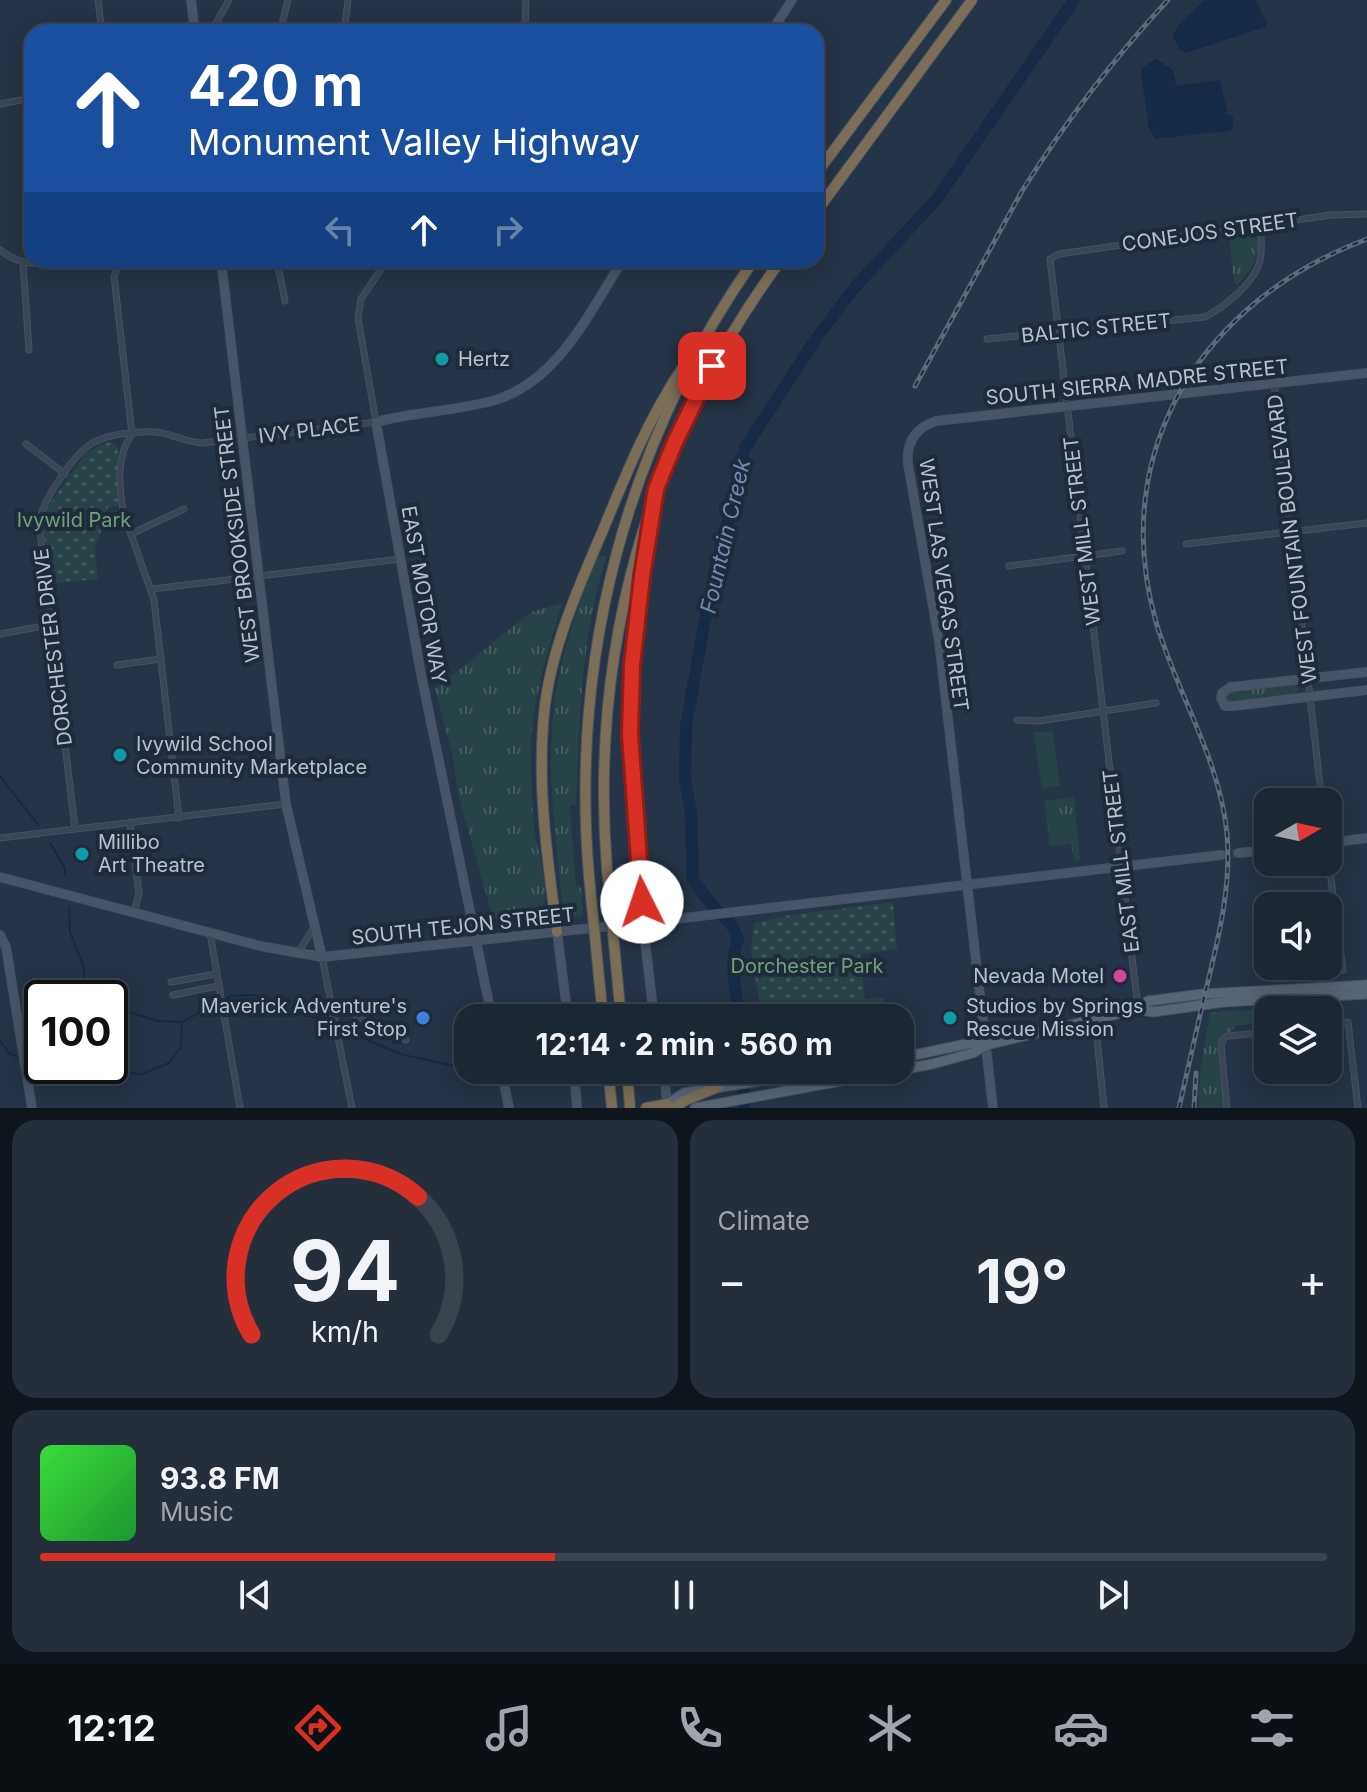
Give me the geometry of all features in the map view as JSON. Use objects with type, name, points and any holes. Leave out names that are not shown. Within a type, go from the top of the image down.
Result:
[{"type":"highway","points":[[824,163],[946,0]]},
{"type":"highway","points":[[824,201],[972,0]]},
{"type":"highway","points":[[557,932],[543,821],[541,774],[543,725],[551,669],[568,614],[638,448],[672,384],[749,268]]},
{"type":"highway","points":[[620,1004],[607,869],[603,766],[615,639],[638,543],[674,444],[723,346],[776,268]]},
{"type":"highway","points":[[602,1004],[584,821],[584,766],[598,629],[613,564],[645,465],[707,332]]},
{"type":"highway","points":[[643,923],[630,734],[631,686],[642,576],[656,489]]},
{"type":"highway","points":[[609,1084],[612,1108]]},
{"type":"highway","points":[[628,1084],[630,1108]]},
{"type":"highway","points":[[646,1108],[672,1107],[718,1087]]},
{"type":"main road","points":[[1138,1009],[1148,1001],[1203,994],[1367,985]]},
{"type":"main road","points":[[689,1100],[792,1090],[932,1064],[973,1053],[986,1045],[1138,1009],[1153,1012],[1224,1002],[1367,994]]},
{"type":"main road","points":[[914,1055],[971,1043],[986,1045]]},
{"type":"main road","points":[[718,1087],[737,1084]]},
{"type":"street","points":[[98,0],[101,24]]},
{"type":"street","points":[[191,0],[194,24]]},
{"type":"street","points":[[216,24],[229,0]]},
{"type":"street","points":[[282,24],[288,0]]},
{"type":"street","points":[[345,24],[348,0]]},
{"type":"street","points":[[525,24],[526,0]]},
{"type":"street","points":[[776,24],[792,0]]},
{"type":"street","points":[[0,104],[24,100]]},
{"type":"street","name":"CONEJOS STREET","points":[[1053,255],[1331,215],[1367,214]]},
{"type":"street","name":"BALTIC STREET","points":[[987,339],[1205,317],[1224,305],[1254,275],[1261,258],[1260,225]]},
{"type":"street","points":[[0,250],[23,263],[29,350]]},
{"type":"street","name":"WEST MILL STREET","points":[[1053,255],[1050,259],[1061,331],[1103,712]]},
{"type":"street","points":[[117,268],[114,276],[132,434],[123,446],[123,511],[152,589],[179,818]]},
{"type":"street","name":"WEST BROOKSIDE STREET","points":[[222,268],[286,804],[322,957]]},
{"type":"street","points":[[279,268],[285,301]]},
{"type":"street","name":"EAST MOTOR WAY","points":[[382,268],[361,299],[358,318],[452,827],[489,1004]]},
{"type":"street","points":[[376,422],[495,400],[530,383],[562,352],[618,268]]},
{"type":"street","name":"SOUTH SIERRA MADRE STREET","points":[[915,434],[936,421],[1367,373]]},
{"type":"street","name":"WEST FOUNTAIN BOULEVARD","points":[[1274,383],[1320,788]]},
{"type":"street","name":"IVY PLACE","points":[[242,439],[376,422]]},
{"type":"street","name":"DORCHESTER DRIVE","points":[[75,829],[39,523],[44,503],[91,444],[103,439],[157,432],[194,443],[242,439]]},
{"type":"street","name":"WEST LAS VEGAS STREET","points":[[915,434],[909,446],[908,464],[939,641],[993,1108]]},
{"type":"street","points":[[26,444],[65,474]]},
{"type":"street","points":[[131,534],[184,509]]},
{"type":"street","points":[[1186,544],[1367,523]]},
{"type":"street","points":[[1009,566],[1122,551]]},
{"type":"street","points":[[152,589],[401,559]]},
{"type":"street","points":[[0,634],[49,625]]},
{"type":"street","points":[[117,665],[161,659]]},
{"type":"street","points":[[1367,672],[1231,687],[1224,690],[1221,698],[1225,706],[1233,706],[1367,690]]},
{"type":"street","points":[[1017,720],[1039,721],[1156,703]]},
{"type":"street","name":"EAST MILL STREET","points":[[1103,712],[1138,1009]]},
{"type":"street","points":[[0,838],[286,804]]},
{"type":"street","points":[[130,823],[139,894],[134,912]]},
{"type":"street","points":[[1342,841],[1367,838]]},
{"type":"street","points":[[1239,853],[1254,851]]},
{"type":"street","name":"SOUTH TEJON STREET","points":[[1,877],[209,932],[322,957],[643,923],[1221,855]]},
{"type":"street","points":[[1331,876],[1343,970]]},
{"type":"street","points":[[643,923],[652,1004]]},
{"type":"street","points":[[298,953],[315,927]]},
{"type":"street","points":[[209,932],[240,1108]]},
{"type":"street","points":[[557,932],[566,1004]]},
{"type":"street","points":[[0,935],[6,949],[32,1108]]},
{"type":"street","points":[[322,957],[352,1108]]},
{"type":"street","points":[[171,982],[216,974]]},
{"type":"street","points":[[173,995],[218,986]]},
{"type":"street","points":[[331,1004],[406,1040]]},
{"type":"street","points":[[1095,1018],[1105,1108]]},
{"type":"street","points":[[1342,1023],[1348,1022],[1358,1108]]},
{"type":"street","points":[[1227,1108],[1223,1040],[1228,1036],[1254,1033]]},
{"type":"street","points":[[504,1084],[509,1108]]},
{"type":"street","points":[[576,1084],[577,1108]]},
{"type":"street","points":[[666,1084],[672,1107]]},
{"type":"green space","points":[[1249,233],[1257,239],[1257,253],[1250,270],[1237,285],[1234,282],[1229,237]]},
{"type":"green space","name":"Ivywild Park","points":[[111,442],[118,451],[118,506],[108,507],[95,550],[98,579],[48,584],[44,528],[47,508],[86,453]]},
{"type":"green space","points":[[607,556],[598,585],[587,647],[580,712],[576,805],[570,805],[576,886],[581,887],[583,916],[564,919],[552,800],[554,707],[562,663],[582,598],[598,557]]},
{"type":"green space","points":[[562,603],[541,677],[532,734],[534,826],[545,898],[540,910],[530,917],[500,923],[492,916],[459,798],[452,753],[435,689],[531,612]]},
{"type":"green space","points":[[1295,684],[1299,690],[1295,694],[1231,703],[1225,699],[1228,692]]},
{"type":"green space","points":[[1053,731],[1060,786],[1042,788],[1033,732]]},
{"type":"green space","points":[[1074,797],[1080,860],[1074,861],[1071,844],[1050,846],[1044,801]]},
{"type":"green space","name":"Dorchester Park","points":[[893,902],[897,949],[860,954],[865,999],[884,997],[885,1004],[760,1004],[751,951],[754,923],[784,916]]},
{"type":"green space","points":[[1254,1010],[1254,1024],[1234,1026],[1233,1031],[1222,1034],[1217,1048],[1224,1108],[1198,1108],[1200,1071],[1210,1013]]},
{"type":"water","points":[[1205,0],[1256,0],[1267,24],[1186,53],[1179,50],[1173,36],[1178,25]]},
{"type":"water","points":[[1156,59],[1173,70],[1177,86],[1220,80],[1228,115],[1233,115],[1233,128],[1229,131],[1155,139],[1149,128],[1141,75],[1143,67]]},
{"type":"waterway","name":"Fountain Creek","points":[[737,1004],[733,969],[738,940],[732,925],[693,880],[691,814],[685,779],[686,726],[703,630],[745,448],[815,340],[855,287],[936,200],[1074,0]]},
{"type":"waterway","points":[[0,776],[39,826]]},
{"type":"waterway","points":[[50,843],[65,868],[65,875]]},
{"type":"waterway","points":[[69,907],[70,932],[83,965],[85,980]]},
{"type":"waterway","points":[[225,999],[255,995],[285,1011],[314,1017],[400,1054],[454,1066]]},
{"type":"waterway","points":[[128,1073],[142,1074],[169,1063],[181,1047],[182,1022],[219,1002]]},
{"type":"waterway","points":[[128,1012],[158,1021],[182,1022]]},
{"type":"waterway","points":[[0,1041],[9,1053],[20,1058]]},
{"type":"waterway","name":"Fountain Creek","points":[[743,1084],[744,1108]]},
{"type":"tunnel","points":[[1221,855],[1239,853]]},
{"type":"railway","points":[[915,386],[1038,166],[1109,68],[1168,0]]},
{"type":"railway","points":[[1179,1108],[1222,919],[1227,877],[1227,834],[1216,779],[1156,622],[1144,558],[1145,498],[1158,441],[1182,388],[1216,341],[1258,300],[1309,266],[1367,239]]},
{"type":"railway","points":[[1194,1108],[1196,1073]]},
{"type":"place","name":"Hertz","points":[[442,359]]},
{"type":"place","name":"Ivywild School Community Marketplace","points":[[120,755]]},
{"type":"place","name":"Millibo Art Theatre","points":[[82,854]]},
{"type":"place","name":"Nevada Motel","points":[[1120,976]]},
{"type":"place","name":"Maverick Adventure's First Stop","points":[[423,1018]]},
{"type":"place","name":"Studios by Springs Rescue Mission","points":[[950,1018]]},
{"type":"route","points":[[642,902],[630,734],[632,665],[642,576],[656,489],[712,366]]}]
